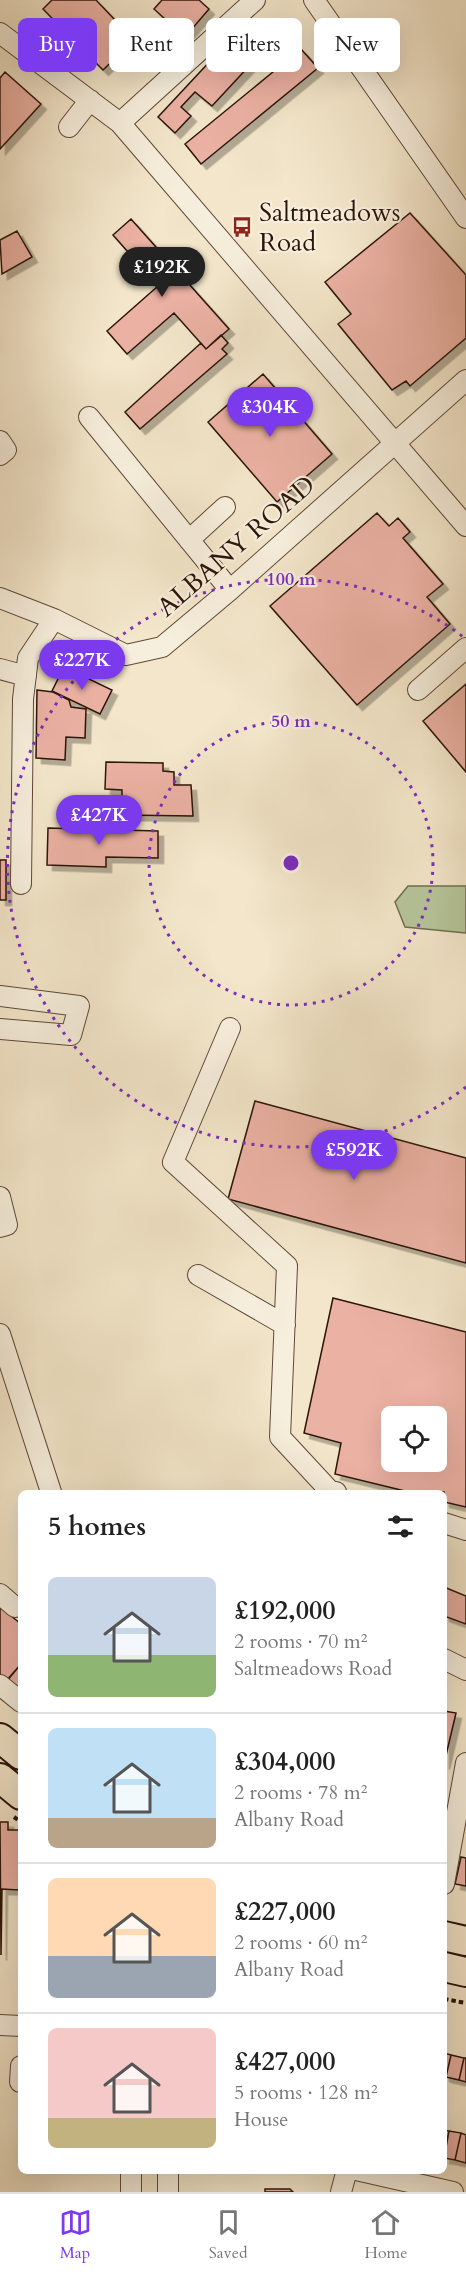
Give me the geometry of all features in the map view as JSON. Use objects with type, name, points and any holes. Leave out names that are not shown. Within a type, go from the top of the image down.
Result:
[{"type":"highway","points":[[0,1738],[18,1753]]},
{"type":"highway","points":[[0,1778],[18,1793]]},
{"type":"highway","points":[[447,1937],[466,1941]]},
{"type":"highway","points":[[447,1968],[466,1972]]},
{"type":"street","points":[[120,123],[255,0]]},
{"type":"street","points":[[314,0],[466,218]]},
{"type":"street","points":[[0,33],[120,123],[466,526]]},
{"type":"street","points":[[69,127],[90,100]]},
{"type":"street","name":"ALBANY ROAD","points":[[0,598],[54,619],[126,655],[162,647],[230,590],[394,441],[466,380]]},
{"type":"street","points":[[89,417],[230,590]]},
{"type":"street","points":[[0,441],[6,450],[0,455]]},
{"type":"street","points":[[189,540],[225,507]]},
{"type":"street","points":[[21,884],[23,699],[28,658],[54,619]]},
{"type":"street","points":[[418,690],[466,648]]},
{"type":"street","points":[[0,669],[26,676]]},
{"type":"street","points":[[0,996],[79,1006],[70,1035],[0,1029]]},
{"type":"street","points":[[230,1028],[173,1162],[287,1266],[280,1437],[329,1490]]},
{"type":"street","points":[[0,1197],[7,1225],[0,1227]]},
{"type":"street","points":[[198,1275],[285,1325]]},
{"type":"street","points":[[0,1334],[50,1490]]},
{"type":"street","points":[[447,1524],[466,1530]]},
{"type":"street","points":[[0,1594],[15,1607]]},
{"type":"street","points":[[447,1660],[466,1670]]},
{"type":"street","points":[[0,1686],[18,1700]]},
{"type":"street","points":[[447,1868],[466,1763]]},
{"type":"street","points":[[0,2025],[18,2026]]},
{"type":"street","points":[[131,2174],[131,2192]]},
{"type":"street","points":[[168,2174],[168,2192]]},
{"type":"street","points":[[341,2192],[346,2174]]},
{"type":"street","points":[[374,2174],[453,2192]]},
{"type":"path","points":[[447,1999],[466,2003]]},
{"type":"green space","points":[[408,886],[466,886],[466,933],[405,927],[395,902]]},
{"type":"building","points":[[52,0],[96,0],[113,18],[109,18],[109,64],[103,70],[97,64],[97,18],[52,18],[43,9]]},
{"type":"building","points":[[162,0],[199,0],[209,9],[194,26],[194,18],[164,18],[154,9]]},
{"type":"building","points":[[302,50],[314,64],[314,71],[201,164],[185,144],[273,72],[302,72]]},
{"type":"building","points":[[206,66],[206,72],[244,72],[212,106],[195,92],[181,107],[191,116],[175,133],[158,117]]},
{"type":"building","points":[[5,72],[41,104],[0,149],[0,78]]},
{"type":"building","points":[[410,213],[466,275],[466,338],[410,386],[406,381],[392,390],[338,324],[351,314],[325,282]]},
{"type":"building","points":[[131,219],[229,329],[206,349],[174,313],[127,354],[107,331],[158,286],[113,235]]},
{"type":"building","points":[[17,231],[32,257],[2,274],[0,240]]},
{"type":"building","points":[[221,335],[228,343],[222,349],[227,354],[140,429],[125,412],[201,343],[206,349]]},
{"type":"building","points":[[263,374],[332,454],[277,502],[208,422]]},
{"type":"building","points":[[377,513],[389,526],[398,518],[410,532],[403,538],[443,584],[427,597],[450,624],[357,705],[270,606]]},
{"type":"building","points":[[64,667],[112,690],[100,714],[52,691]]},
{"type":"building","points":[[466,684],[466,772],[423,721]]},
{"type":"building","points":[[37,690],[53,692],[69,700],[71,707],[86,709],[85,738],[66,737],[65,760],[36,758]]},
{"type":"building","points":[[106,762],[163,763],[163,771],[174,772],[174,785],[191,785],[193,816],[122,815],[122,790],[105,789]]},
{"type":"building","points":[[48,828],[158,831],[158,858],[106,857],[106,867],[47,865]]},
{"type":"building","points":[[0,860],[6,860],[6,900],[0,900]]},
{"type":"building","points":[[255,1101],[466,1158],[466,1263],[228,1199]]},
{"type":"building","points":[[333,1298],[466,1332],[466,1507],[447,1503],[447,1490],[401,1490],[335,1474],[341,1443],[304,1433]]},
{"type":"building","points":[[447,1588],[466,1596],[466,1624],[447,1617]]},
{"type":"building","points":[[0,1607],[18,1622],[18,1667],[0,1688]]},
{"type":"building","points":[[18,1668],[18,1692],[6,1682]]},
{"type":"building","points":[[447,1712],[456,1713],[447,1751]]},
{"type":"building","points":[[0,1822],[8,1822],[8,1830],[18,1830],[18,1890],[2,1889],[1,1955]]},
{"type":"building","points":[[461,1857],[466,1858],[466,1886],[455,1884]]},
{"type":"building","points":[[447,2054],[451,2055],[447,2073]]},
{"type":"building","points":[[451,2055],[464,2058],[459,2080],[447,2077]]},
{"type":"building","points":[[464,2058],[466,2058],[466,2082],[459,2080]]},
{"type":"building","points":[[449,2131],[461,2133],[455,2160],[447,2159]]},
{"type":"building","points":[[461,2133],[466,2135],[466,2163],[455,2160]]},
{"type":"building","points":[[265,2189],[290,2189],[293,2192],[265,2192]]},
{"type":"place","name":"Saltmeadows Road","points":[[242,227]]}]
